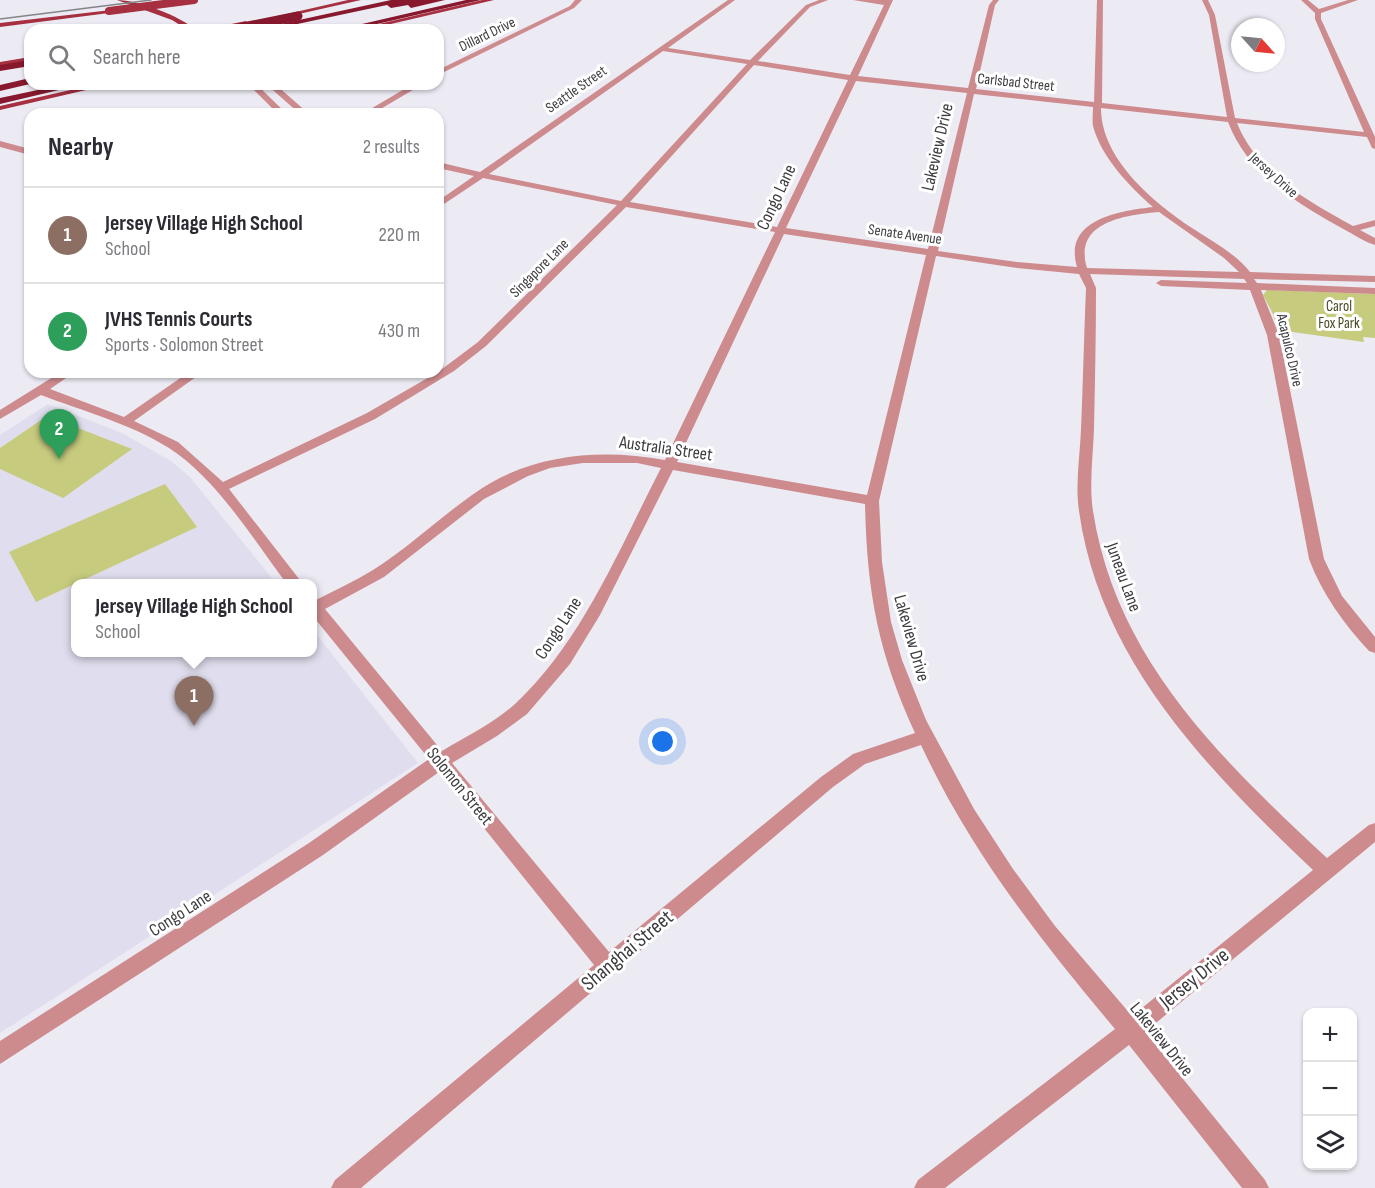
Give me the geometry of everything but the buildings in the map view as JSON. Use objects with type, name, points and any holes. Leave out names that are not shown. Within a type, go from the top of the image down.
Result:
[{"type":"highway","points":[[328,10],[370,0]]},
{"type":"highway","points":[[258,24],[378,0]]},
{"type":"highway","points":[[286,24],[402,0]]},
{"type":"highway","points":[[307,24],[422,0]]},
{"type":"highway","points":[[325,24],[441,0]]},
{"type":"highway","points":[[360,24],[477,0]]},
{"type":"highway","points":[[348,24],[367,15]]},
{"type":"highway","points":[[0,68],[24,70]]},
{"type":"highway","points":[[0,77],[24,71]]},
{"type":"highway","points":[[0,90],[24,73]]},
{"type":"highway","points":[[0,90],[24,86]]},
{"type":"highway","points":[[0,90],[24,87]]},
{"type":"highway","points":[[0,101],[51,90]]},
{"type":"main road","points":[[120,0],[175,24]]},
{"type":"main road","points":[[144,0],[165,6],[198,24]]},
{"type":"main road","points":[[0,25],[194,0]]},
{"type":"main road","points":[[231,24],[358,0]]},
{"type":"main road","points":[[383,24],[491,0]]},
{"type":"main road","points":[[245,24],[249,22]]},
{"type":"main road","points":[[0,108],[81,90]]},
{"type":"street","name":"Dillard Drive","points":[[444,70],[572,7],[579,0]]},
{"type":"street","name":"Seattle Street","points":[[444,201],[732,0]]},
{"type":"street","name":"Singapore Lane","points":[[444,372],[505,324],[618,209],[751,64],[808,6],[825,0]]},
{"type":"street","points":[[856,0],[889,1]]},
{"type":"street","name":"Lakeview Drive","points":[[996,0],[971,90],[872,501],[874,558],[883,622],[897,671],[926,737],[947,782],[983,842],[1071,963],[1131,1030],[1257,1188]]},
{"type":"street","name":"Acapulco Drive","points":[[1100,0],[1097,125],[1103,142],[1118,165],[1161,209],[1235,262],[1253,287],[1265,310],[1273,335],[1314,552],[1333,593],[1375,647]]},
{"type":"street","name":"Jersey Drive","points":[[1206,0],[1212,15],[1238,137],[1262,168],[1319,211],[1375,242]]},
{"type":"street","points":[[1304,0],[1318,12],[1318,19],[1375,146]]},
{"type":"street","points":[[1318,12],[1355,0]]},
{"type":"street","name":"Congo Lane","points":[[0,1053],[316,849],[440,761],[491,731],[520,709],[564,660],[592,615],[669,465],[889,1]]},
{"type":"street","name":"Carlsbad Street","points":[[661,50],[853,78],[1369,135]]},
{"type":"street","points":[[258,90],[277,108]]},
{"type":"street","points":[[277,90],[298,108]]},
{"type":"street","points":[[377,108],[408,90]]},
{"type":"street","points":[[0,144],[24,151]]},
{"type":"street","name":"Senate Avenue","points":[[444,166],[618,209]]},
{"type":"street","name":"Senate Avenue","points":[[444,176],[470,183],[779,236],[931,258],[1018,276],[1245,275],[1375,279]]},
{"type":"street","name":"Juneau Lane","points":[[1161,209],[1121,214],[1085,234],[1079,244],[1085,275],[1091,288],[1086,509],[1093,557],[1116,618],[1152,683],[1209,753],[1326,870]]},
{"type":"street","points":[[1352,229],[1375,223]]},
{"type":"street","name":"Senate Avenue","points":[[1085,275],[1253,287],[1375,291]]},
{"type":"street","points":[[0,415],[59,378]]},
{"type":"street","points":[[125,422],[188,378]]},
{"type":"street","name":"Singapore Lane","points":[[221,488],[371,416],[434,378]]},
{"type":"street","points":[[40,390],[125,422],[173,445],[221,488],[292,579]]},
{"type":"street","name":"Australia Street","points":[[317,604],[379,573],[479,495],[523,473],[548,464],[582,459],[637,459],[872,501]]},
{"type":"street","name":"Solomon Street","points":[[317,610],[608,966]]},
{"type":"street","name":"Shanghai Street","points":[[343,1188],[827,783],[859,759],[895,745],[926,737]]},
{"type":"street","name":"Jersey Drive","points":[[926,1188],[1131,1030],[1375,831]]},
{"type":"shaded area","points":[[48,404],[122,433],[171,461],[189,476],[273,579],[71,579],[71,657],[317,657],[317,635],[418,763],[0,1033],[0,435]]},
{"type":"green space","name":"Carol Fox Park","points":[[1267,290],[1375,294],[1375,338],[1363,337],[1364,342],[1278,330],[1263,295]]},
{"type":"green space","points":[[47,416],[132,449],[63,498],[0,469],[0,448]]},
{"type":"green space","points":[[165,484],[197,527],[85,579],[71,579],[71,586],[36,602],[9,552]]},
{"type":"railway","points":[[0,19],[151,0]]},
{"type":"place","name":"JVHS Tennis Courts","points":[[59,459]]},
{"type":"place","name":"Jersey Village High School","points":[[194,726]]}]
